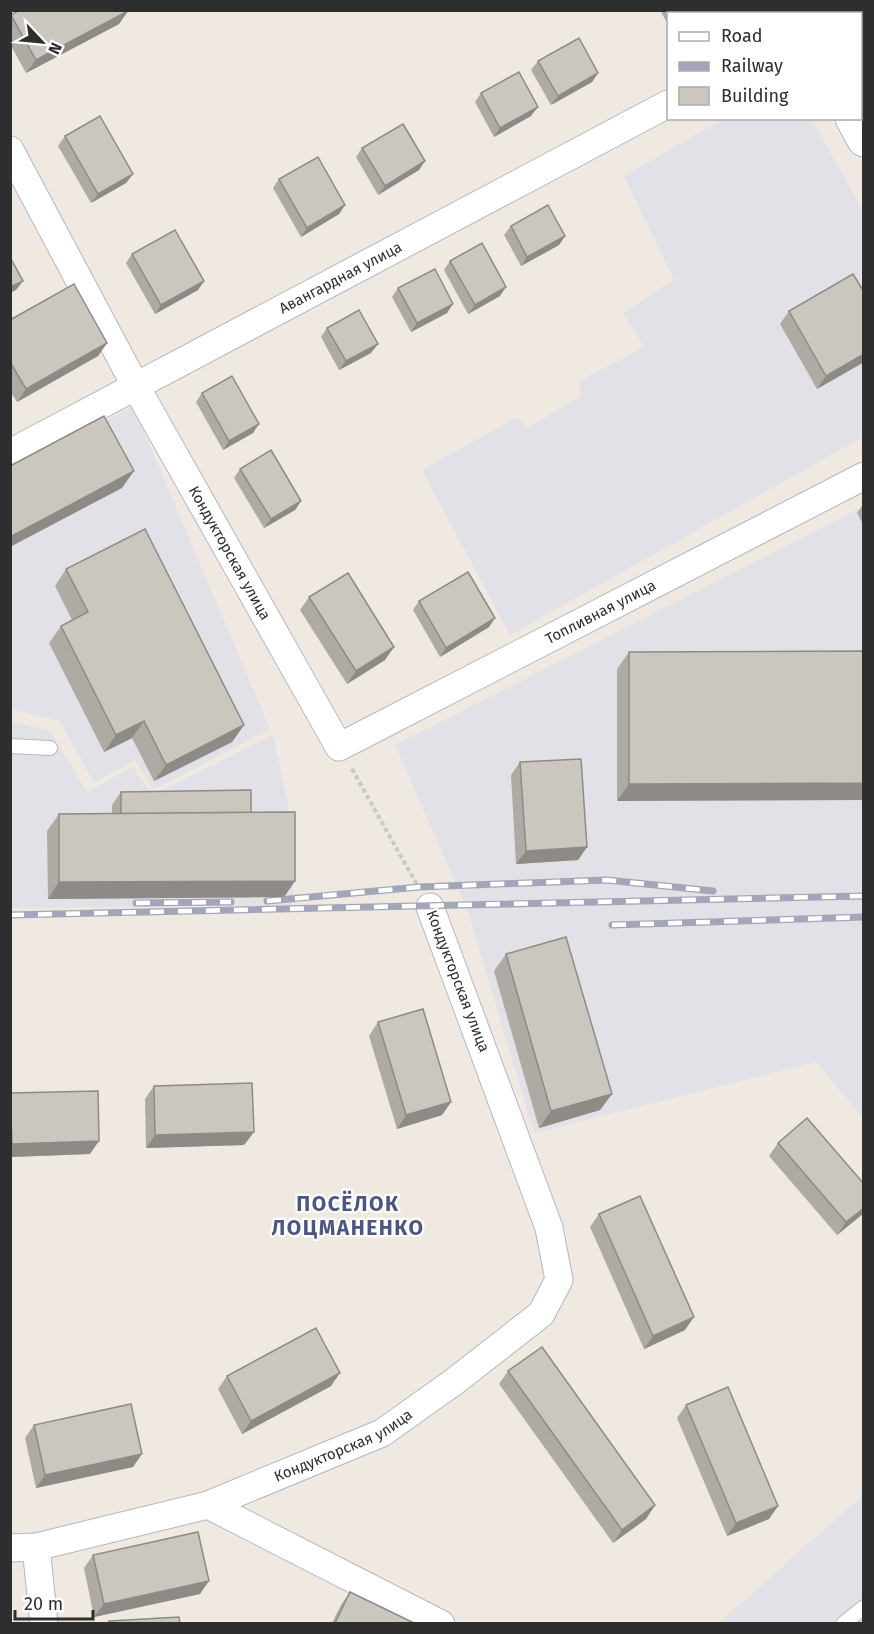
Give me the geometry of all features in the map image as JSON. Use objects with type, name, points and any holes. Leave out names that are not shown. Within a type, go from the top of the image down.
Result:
[{"type":"street","name":"Авангардная улица","points":[[10,453],[667,105]]},
{"type":"street","points":[[853,120],[864,140]]},
{"type":"street","name":"Кондукторская улица","points":[[10,150],[135,385],[339,747]]},
{"type":"street","name":"Топливная улица","points":[[339,747],[864,476]]},
{"type":"street","name":"Кондукторская улица","points":[[23,1547],[208,1505],[382,1433],[455,1381],[540,1314],[559,1280],[549,1228],[430,907]]},
{"type":"street","points":[[208,1505],[441,1623]]},
{"type":"street","points":[[23,1547],[44,1623]]},
{"type":"lane","points":[[10,746],[50,748]]},
{"type":"lane","points":[[843,1623],[864,1607]]},
{"type":"path","name":"Кондукторская улица","points":[[339,747],[430,907]]},
{"type":"shaded area","points":[[721,120],[813,120],[863,211],[863,437],[510,635],[422,470],[517,417],[527,428],[582,395],[578,382],[644,347],[623,313],[674,280],[624,176]]},
{"type":"shaded area","points":[[133,406],[270,729],[153,790],[135,760],[94,783],[60,721],[11,709],[11,471]]},
{"type":"shaded area","points":[[863,507],[863,1118],[816,1062],[534,1133],[467,909],[395,745]]},
{"type":"shaded area","points":[[11,721],[50,731],[87,792],[133,767],[152,795],[273,735],[293,827],[293,905],[11,908]]},
{"type":"shaded area","points":[[863,1495],[863,1623],[719,1623]]},
{"type":"building","points":[[20,10],[128,11],[36,60],[11,15]]},
{"type":"building","points":[[671,10],[718,10],[715,12],[672,12]]},
{"type":"building","points":[[864,36],[864,66],[862,62],[862,37]]},
{"type":"building","points":[[579,38],[598,73],[558,96],[538,61]]},
{"type":"building","points":[[519,72],[538,107],[500,128],[481,93]]},
{"type":"building","points":[[100,116],[133,174],[98,194],[65,136]]},
{"type":"building","points":[[403,124],[425,161],[385,186],[362,148]]},
{"type":"building","points":[[318,157],[345,205],[307,228],[279,179]]},
{"type":"building","points":[[548,205],[565,236],[527,257],[511,226]]},
{"type":"building","points":[[175,230],[204,281],[161,305],[132,254]]},
{"type":"building","points":[[482,243],[506,287],[475,305],[450,261]]},
{"type":"building","points":[[10,257],[23,281],[10,287]]},
{"type":"building","points":[[435,269],[453,304],[417,323],[398,288]]},
{"type":"building","points":[[853,274],[864,292],[864,354],[826,376],[789,311]]},
{"type":"building","points":[[74,284],[107,343],[26,389],[10,362],[10,320]]},
{"type":"building","points":[[359,310],[378,344],[346,361],[327,328]]},
{"type":"building","points":[[232,376],[259,424],[229,441],[202,393]]},
{"type":"building","points":[[104,416],[134,471],[10,537],[10,466]]},
{"type":"building","points":[[271,450],[301,501],[271,519],[240,469]]},
{"type":"building","points":[[145,529],[244,725],[166,765],[144,721],[116,735],[61,626],[88,612],[66,569]]},
{"type":"building","points":[[468,572],[495,618],[446,648],[419,601]]},
{"type":"building","points":[[348,573],[394,647],[356,671],[309,597]]},
{"type":"building","points":[[864,651],[864,783],[629,784],[629,652]]},
{"type":"building","points":[[581,759],[587,847],[526,851],[520,762]]},
{"type":"building","points":[[251,790],[251,813],[121,814],[121,792]]},
{"type":"building","points":[[295,812],[295,881],[59,882],[59,814]]},
{"type":"building","points":[[566,937],[612,1094],[551,1111],[506,954]]},
{"type":"building","points":[[423,1009],[451,1102],[406,1115],[378,1022]]},
{"type":"building","points":[[252,1083],[254,1132],[155,1135],[154,1086]]},
{"type":"building","points":[[98,1091],[99,1141],[12,1144],[10,1093]]},
{"type":"building","points":[[807,1118],[864,1184],[864,1208],[846,1222],[778,1143]]},
{"type":"building","points":[[640,1196],[694,1317],[653,1336],[599,1214]]},
{"type":"building","points":[[316,1328],[340,1373],[251,1421],[227,1376]]},
{"type":"building","points":[[542,1347],[655,1505],[622,1530],[508,1371]]},
{"type":"building","points":[[728,1387],[778,1506],[736,1523],[686,1405]]},
{"type":"building","points":[[131,1404],[142,1454],[45,1475],[34,1425]]},
{"type":"building","points":[[198,1532],[209,1581],[104,1604],[93,1555]]},
{"type":"building","points":[[350,1592],[414,1623],[335,1623]]},
{"type":"building","points":[[179,1617],[180,1623],[109,1623],[109,1621]]},
{"type":"railway","points":[[267,901],[419,887],[607,880],[713,891]]},
{"type":"railway","points":[[10,915],[864,896]]},
{"type":"railway","points":[[136,903],[231,902]]},
{"type":"railway","points":[[612,925],[864,917]]},
{"type":"district","name":"ПОСЁЛОК ЛОЦМАНЕНКО","points":[[348,1216]]}]
